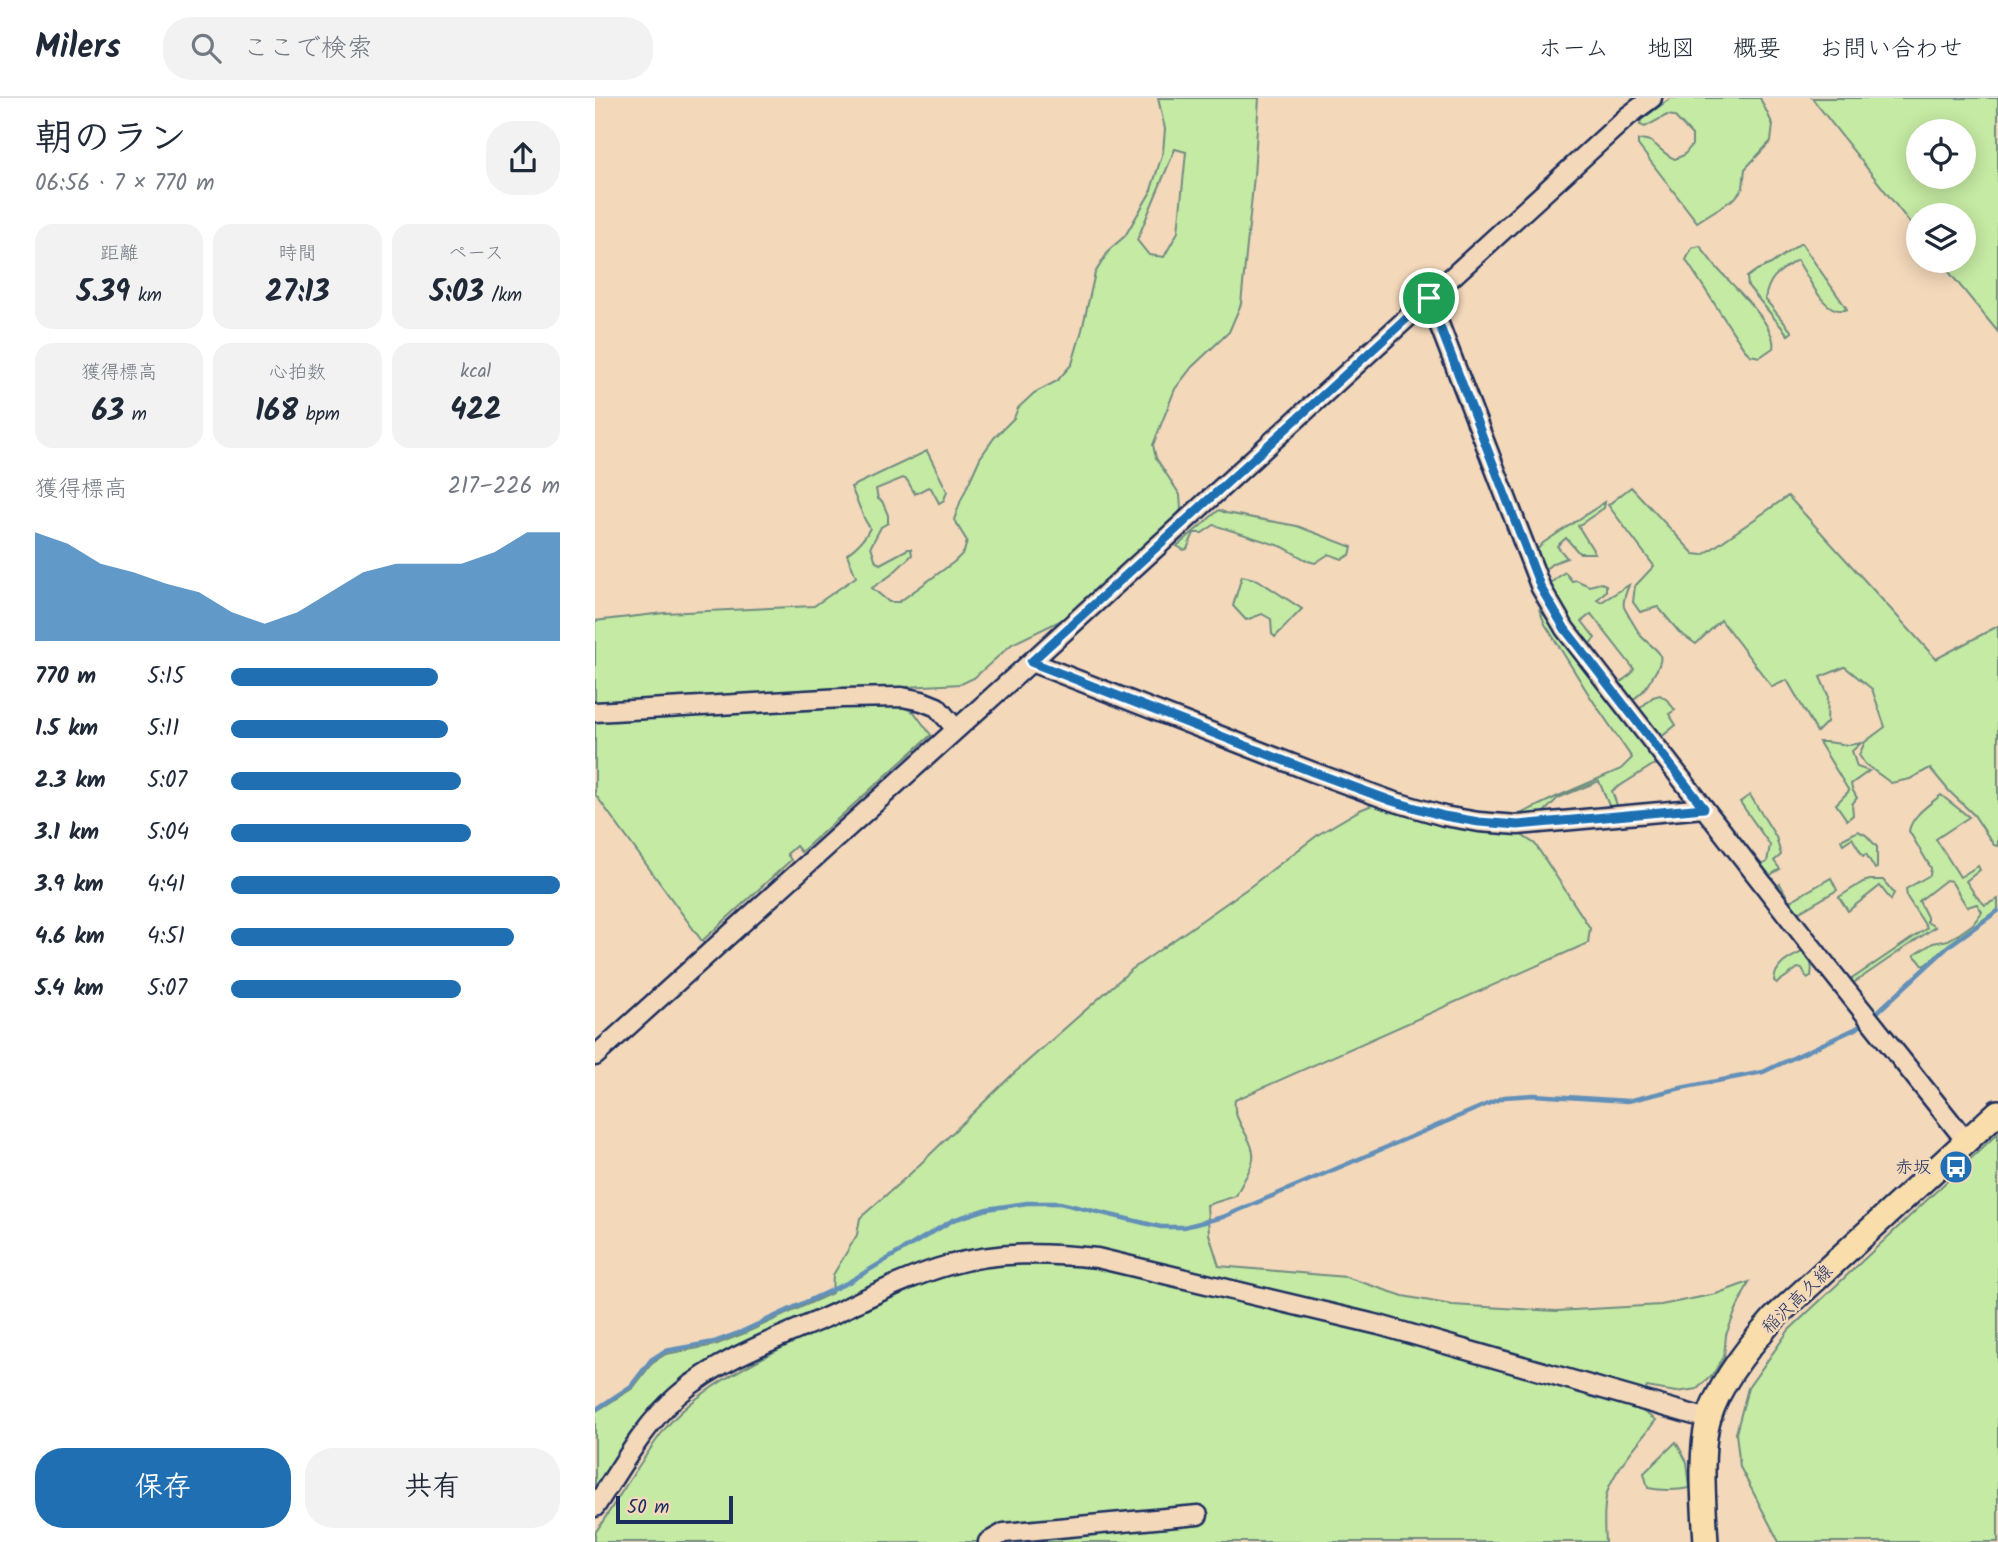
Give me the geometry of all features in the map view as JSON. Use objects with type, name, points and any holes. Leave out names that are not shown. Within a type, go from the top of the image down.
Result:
[{"type":"main road","name":"稲沢高久線","points":[[1706,1542],[1704,1450],[1708,1419],[1719,1394],[1738,1364],[1774,1318],[1998,1112]]},
{"type":"street","points":[[595,1056],[1628,116],[1651,98]]},
{"type":"street","points":[[1429,298],[1541,588],[1565,629],[1966,1141]]},
{"type":"street","points":[[1031,662],[1313,772],[1392,801],[1444,816],[1518,825],[1704,808]]},
{"type":"street","points":[[595,712],[902,697],[937,707],[956,729]]},
{"type":"street","points":[[595,1507],[655,1418],[701,1377],[731,1360],[890,1288],[949,1265],[1002,1255],[1049,1253],[1097,1258],[1379,1325],[1708,1419]]},
{"type":"street","points":[[988,1542],[1004,1533],[1198,1515]]},
{"type":"green space","points":[[1158,98],[1259,98],[1241,304],[1229,332],[1192,367],[1175,389],[1153,445],[1156,458],[1180,495],[1181,509],[1174,521],[1066,618],[1012,644],[974,678],[961,684],[595,704],[595,621],[664,613],[814,606],[856,577],[847,554],[866,536],[870,528],[851,487],[927,451],[947,491],[944,500],[939,503],[928,487],[915,494],[903,478],[876,489],[878,499],[882,501],[888,515],[888,523],[881,527],[871,546],[876,562],[880,564],[908,549],[911,549],[912,555],[872,588],[889,602],[899,602],[964,552],[967,541],[954,520],[980,458],[994,438],[1014,418],[1018,408],[1034,393],[1057,381],[1072,364],[1095,273],[1110,249],[1125,236],[1150,193],[1163,152],[1165,129]],"holes":[[[1175,149],[1186,152],[1178,232],[1164,257],[1149,255],[1137,240]]]},
{"type":"green space","points":[[1671,98],[1760,98],[1773,125],[1771,141],[1745,169],[1743,188],[1735,198],[1697,222],[1638,145],[1638,140],[1648,140],[1675,159],[1684,155],[1692,145],[1692,135],[1674,116],[1667,115],[1645,127],[1640,125],[1641,120]]},
{"type":"green space","points":[[1812,98],[1998,98],[1998,332],[1950,273],[1976,273],[1976,203],[1906,203],[1906,218]]},
{"type":"green space","points":[[1801,243],[1847,309],[1839,310],[1824,301],[1797,260],[1772,280],[1765,299],[1792,332],[1788,335],[1748,286],[1747,277]]},
{"type":"green space","points":[[1700,246],[1768,328],[1773,339],[1773,348],[1760,357],[1750,355],[1744,349],[1686,260],[1692,248]]},
{"type":"green space","points":[[1631,487],[1694,554],[1703,555],[1788,496],[1936,659],[1998,626],[1998,846],[1994,845],[1974,815],[1930,768],[1910,779],[1891,783],[1865,764],[1859,755],[1865,742],[1885,727],[1872,689],[1845,667],[1820,677],[1828,695],[1827,722],[1817,732],[1787,680],[1772,687],[1721,620],[1696,644],[1679,632],[1658,607],[1640,612],[1633,602],[1635,586],[1654,566],[1608,505]]},
{"type":"green space","points":[[1605,502],[1604,508],[1578,526],[1595,553],[1579,553],[1566,538],[1557,546],[1567,558],[1547,568],[1541,567],[1534,553],[1543,543]]},
{"type":"green space","points":[[1219,510],[1297,526],[1352,547],[1350,555],[1342,559],[1329,554],[1315,563],[1283,547],[1214,525],[1202,533],[1194,533],[1187,549],[1177,546]]},
{"type":"green space","points":[[1565,572],[1572,581],[1589,586],[1601,583],[1606,585],[1606,591],[1597,600],[1601,602],[1629,585],[1624,607],[1641,636],[1660,656],[1658,667],[1648,684],[1642,693],[1631,701],[1618,684],[1634,669],[1591,614],[1582,621],[1595,638],[1588,646],[1566,619],[1549,584]]},
{"type":"green space","points":[[1242,576],[1258,580],[1302,609],[1275,637],[1272,634],[1271,619],[1262,614],[1246,620],[1233,606]]},
{"type":"green space","points":[[1539,609],[1547,618],[1543,609],[1558,635],[1661,764],[1653,765],[1612,791],[1618,808],[1610,808],[1599,781],[1558,798],[1540,816],[1532,819],[1514,817],[1621,769],[1632,758],[1591,698],[1545,624]]},
{"type":"green space","points":[[1660,695],[1675,710],[1669,714],[1676,725],[1660,738],[1637,711],[1653,697]]},
{"type":"green space","points":[[893,702],[914,712],[931,735],[801,852],[796,846],[787,854],[791,860],[702,941],[595,794],[595,718]]},
{"type":"green space","points":[[1819,742],[1849,745],[1861,743],[1852,751],[1857,767],[1869,771],[1851,784],[1857,798],[1852,804],[1853,815],[1847,820],[1836,804],[1849,791]]},
{"type":"green space","points":[[1750,795],[1776,837],[1781,855],[1774,861],[1780,869],[1767,877],[1759,866],[1767,862],[1770,845],[1740,802]]},
{"type":"green space","points":[[1941,795],[1969,817],[1936,839],[1960,877],[1978,866],[1980,870],[1966,881],[1985,905],[1998,899],[1998,909],[1949,944],[1924,966],[1914,955],[1933,943],[1959,934],[1973,924],[1982,912],[1977,904],[1967,907],[1951,881],[1946,880],[1919,901],[1927,922],[1935,927],[1852,984],[1849,981],[1927,928],[1907,897],[1906,889],[1930,875],[1931,868],[1909,831],[1917,815]]},
{"type":"green space","points":[[1377,803],[1518,833],[1535,844],[1590,928],[1588,943],[1235,1100],[1237,1115],[1251,1145],[1253,1159],[1236,1196],[1207,1205],[1209,1234],[1219,1266],[1346,1277],[1403,1296],[1452,1305],[1556,1311],[1661,1305],[1716,1294],[1749,1282],[1726,1335],[1724,1357],[1713,1374],[1697,1389],[1676,1392],[1647,1387],[1637,1408],[1656,1420],[1622,1465],[1607,1493],[1605,1542],[595,1542],[595,1533],[637,1468],[679,1413],[717,1384],[825,1326],[830,1304],[728,1351],[684,1376],[654,1404],[595,1489],[595,1412],[633,1388],[653,1362],[666,1354],[715,1345],[832,1293],[833,1275],[857,1235],[860,1218],[911,1173],[1012,1075],[1131,970],[1251,886],[1319,834]]},
{"type":"green space","points":[[1858,831],[1877,847],[1875,869],[1852,838],[1843,844],[1841,840]]},
{"type":"green space","points":[[1831,878],[1837,890],[1798,913],[1792,912],[1776,889],[1780,884],[1789,900],[1792,900]]},
{"type":"green space","points":[[1870,880],[1883,880],[1894,893],[1891,900],[1880,886],[1848,911],[1839,897]]},
{"type":"green space","points":[[1806,950],[1811,963],[1811,976],[1807,978],[1802,969],[1798,968],[1777,983],[1774,981],[1781,965]]},
{"type":"green space","points":[[1998,1133],[1998,1542],[1779,1542],[1740,1467],[1736,1433],[1748,1388],[1789,1330]]},
{"type":"green space","points":[[1676,1442],[1687,1462],[1690,1488],[1648,1488],[1644,1473]]},
{"type":"waterway","points":[[1873,1016],[1950,945],[1998,911]]},
{"type":"waterway","points":[[595,1410],[631,1386],[651,1360],[665,1351],[714,1342],[741,1332],[849,1282],[953,1220],[987,1209],[1027,1203],[1060,1203],[1161,1227],[1184,1227],[1223,1217],[1504,1097],[1534,1095],[1628,1101],[1763,1072],[1857,1028],[1866,1021]]},
{"type":"place","name":"赤坂","points":[[1956,1167]]},
{"type":"route","points":[[1429,298],[1541,588],[1565,629],[1704,808],[1518,825],[1444,816],[1392,801],[1313,772],[1031,662],[1429,298]]}]
